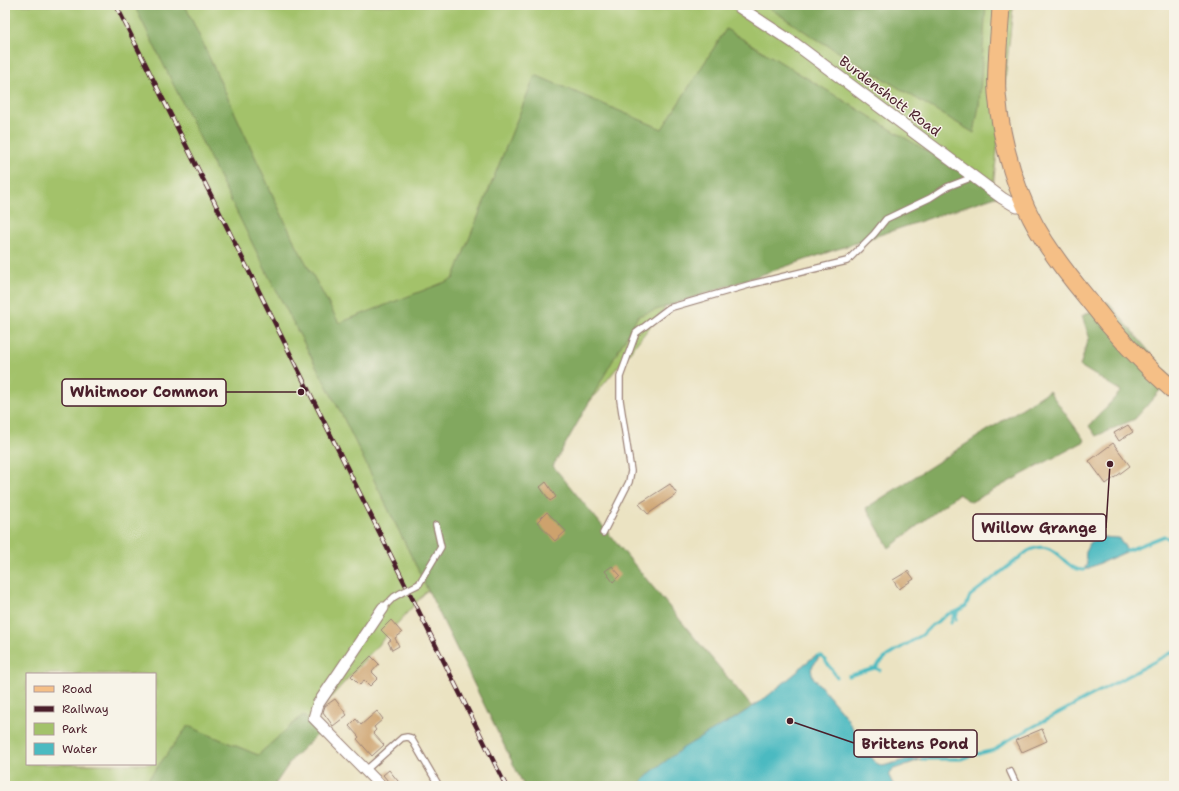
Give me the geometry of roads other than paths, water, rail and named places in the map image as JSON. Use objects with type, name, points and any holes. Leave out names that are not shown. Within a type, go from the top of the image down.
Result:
[{"type":"main road","points":[[1001,5],[997,75],[999,107],[1008,152],[1026,206],[1045,242],[1065,271],[1134,354],[1174,391]]},
{"type":"street","name":"Burdenshott Road","points":[[736,5],[794,43],[1010,203],[1017,207],[1026,206]]},
{"type":"street","points":[[382,786],[314,718],[318,704],[383,608]]},
{"type":"lane","points":[[603,533],[629,482],[631,471],[620,400],[620,377],[636,333],[669,308],[752,284],[847,262],[886,219],[930,198],[947,187],[973,177]]},
{"type":"lane","points":[[383,608],[394,596],[419,584],[441,547],[436,525]]},
{"type":"lane","points":[[366,770],[399,741],[407,737],[411,738],[439,786]]},
{"type":"lane","points":[[1010,771],[1017,786]]},
{"type":"water","points":[[1101,537],[1119,538],[1125,547],[1126,552],[1084,570],[1087,564],[1086,551],[1090,543]]},
{"type":"water","points":[[815,656],[819,657],[811,669],[813,677],[847,718],[862,745],[876,763],[883,766],[908,759],[922,759],[894,769],[888,774],[894,786],[643,786],[642,782],[650,773],[683,748],[734,719],[764,699]]},
{"type":"waterway","points":[[1126,551],[1164,536],[1169,539],[1174,551]]},
{"type":"waterway","points":[[875,668],[887,656],[922,635],[931,626],[948,614],[958,611],[966,606],[970,596],[1028,551],[1038,548],[1046,548],[1059,555],[1076,569],[1084,570]]},
{"type":"waterway","points":[[956,620],[957,613]]},
{"type":"waterway","points":[[951,623],[954,615],[957,613]]},
{"type":"waterway","points":[[922,759],[961,759],[995,750],[1005,742],[1174,651]]},
{"type":"waterway","points":[[817,656],[822,656],[837,677]]},
{"type":"waterway","points":[[848,676],[875,668],[880,670]]},
{"type":"railway","points":[[116,5],[506,786]]},
{"type":"place","name":"Whitmoor Common","points":[[301,392]]},
{"type":"place","name":"Willow Grange","points":[[1110,464]]},
{"type":"place","name":"Brittens Pond","points":[[790,721]]}]
